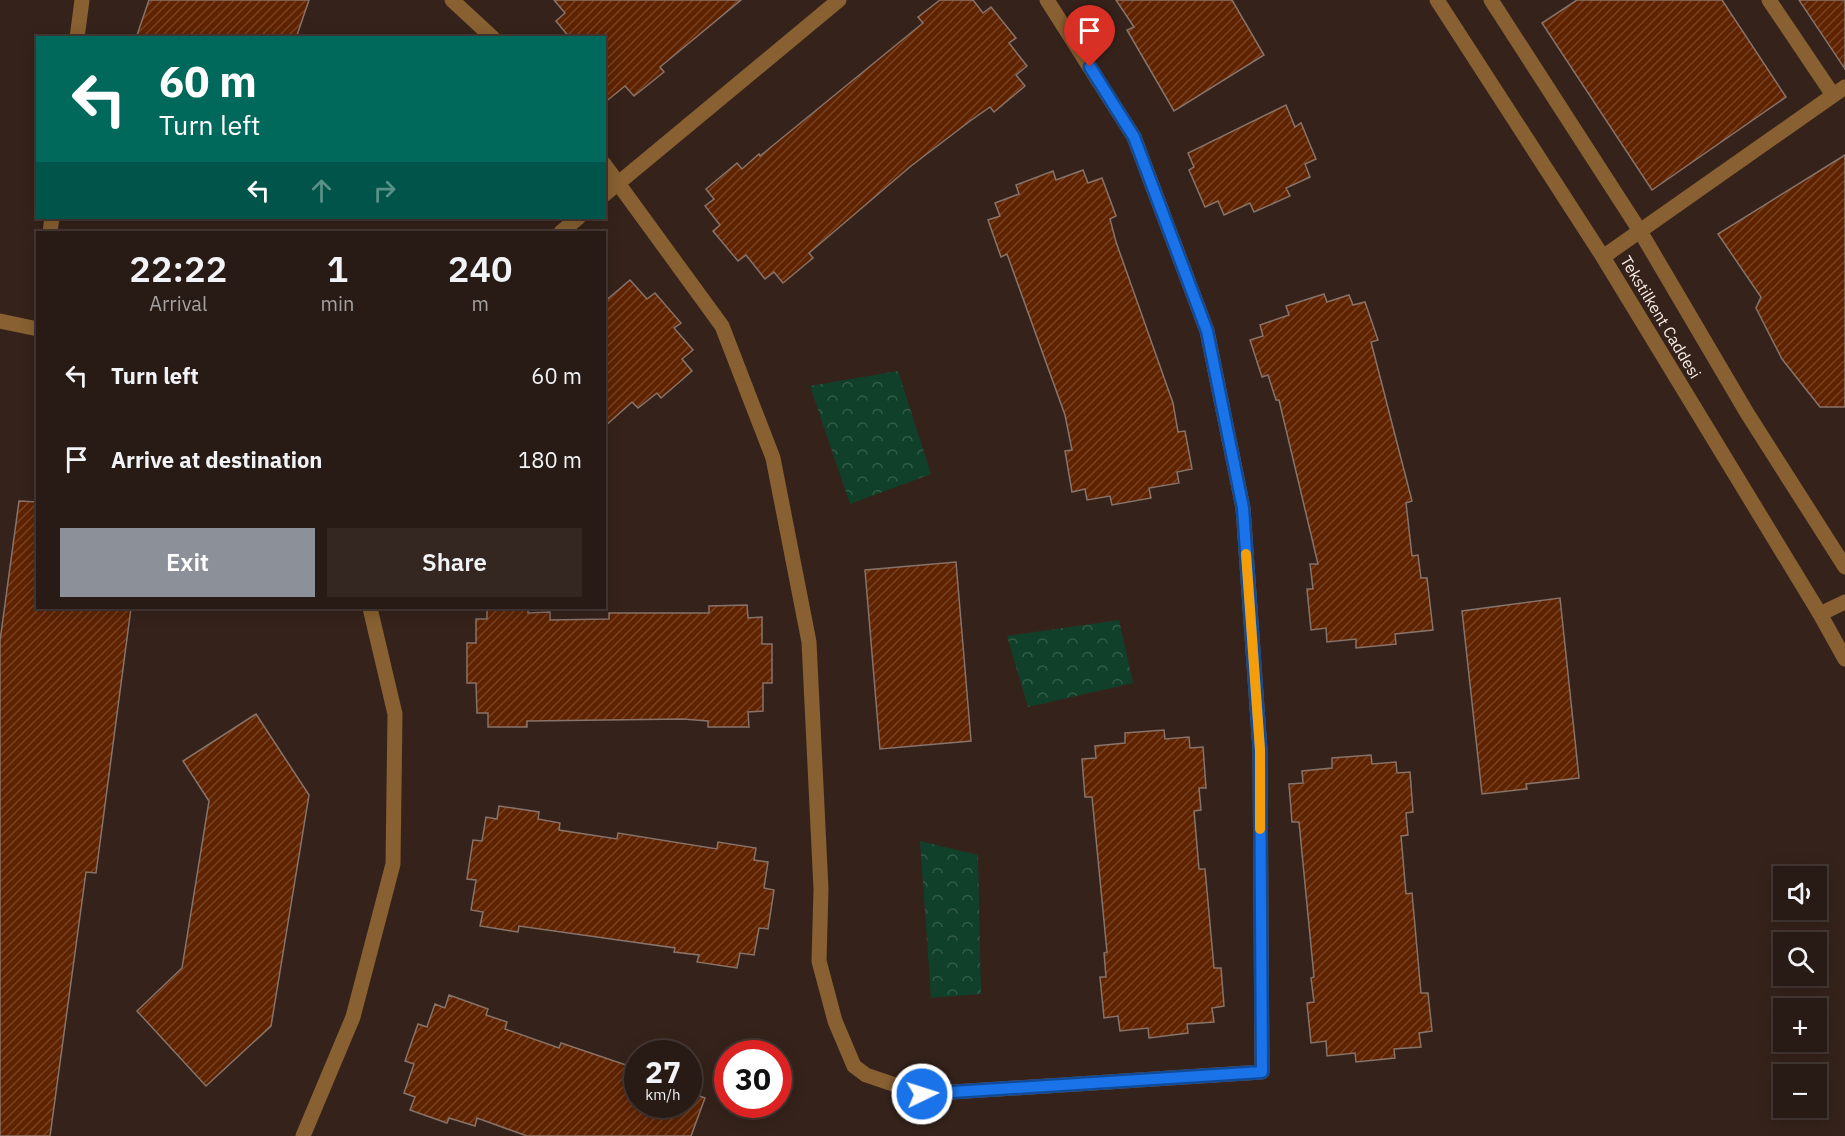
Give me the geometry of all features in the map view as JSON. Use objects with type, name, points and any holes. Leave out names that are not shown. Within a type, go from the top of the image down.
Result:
[{"type":"street","points":[[76,36],[82,0]]},
{"type":"street","points":[[452,0],[491,36]]},
{"type":"street","points":[[606,193],[839,0]]},
{"type":"street","points":[[606,166],[620,182],[722,326],[773,458],[809,642],[821,889],[819,961],[835,1021],[854,1066],[866,1076],[922,1094],[1262,1072],[1260,750],[1243,508],[1207,331],[1134,137],[1047,0]]},
{"type":"street","name":"Tekstilkent Caddesi","points":[[1437,0],[1603,256],[1845,659]]},
{"type":"street","name":"Tekstilkent Caddesi","points":[[1491,0],[1640,231],[1747,413],[1845,567]]},
{"type":"street","points":[[1603,256],[1839,91],[1769,0]]},
{"type":"street","points":[[562,231],[577,219]]},
{"type":"street","points":[[0,321],[36,326]]},
{"type":"street","points":[[1820,614],[1845,602]]},
{"type":"street","points":[[303,1136],[353,1017],[393,864],[395,714],[370,609]]},
{"type":"green space","points":[[898,371],[931,474],[850,504],[810,386]]},
{"type":"green space","points":[[1119,620],[1133,683],[1028,707],[1007,636]]},
{"type":"green space","points":[[920,841],[978,855],[981,994],[931,998]]},
{"type":"building","points":[[149,0],[309,0],[297,36],[137,36]]},
{"type":"building","points":[[554,0],[741,0],[660,67],[664,72],[634,96],[625,86],[606,101],[606,36],[568,36],[556,21],[565,13]]},
{"type":"building","points":[[940,0],[973,0],[983,13],[991,7],[1016,38],[1009,43],[1027,66],[1016,75],[1025,86],[994,112],[990,107],[911,166],[809,253],[813,258],[783,283],[774,272],[765,279],[746,255],[738,261],[713,231],[720,225],[705,206],[714,199],[706,189],[737,163],[742,169],[759,154],[760,156],[923,23],[918,17]]},
{"type":"building","points":[[1116,0],[1232,0],[1264,55],[1174,111],[1127,30],[1134,27]]},
{"type":"building","points":[[1577,0],[1722,0],[1786,97],[1652,190],[1542,23]]},
{"type":"building","points":[[1799,0],[1845,0],[1845,69]]},
{"type":"building","points":[[1286,105],[1295,127],[1301,123],[1316,159],[1305,164],[1310,177],[1286,188],[1290,196],[1254,212],[1250,203],[1224,215],[1218,201],[1205,207],[1189,170],[1194,167],[1188,153]]},
{"type":"building","points":[[1845,155],[1845,407],[1820,407],[1782,359],[1756,308],[1761,297],[1718,234]]},
{"type":"building","points":[[1083,170],[1088,183],[1102,178],[1116,216],[1110,219],[1116,242],[1173,403],[1178,432],[1185,431],[1192,469],[1177,472],[1179,483],[1149,488],[1151,498],[1112,505],[1110,496],[1087,500],[1085,489],[1072,492],[1065,451],[1072,450],[1065,415],[1007,254],[1001,257],[988,220],[1000,216],[995,203],[1019,194],[1016,185],[1053,171],[1056,180]]},
{"type":"building","points":[[630,280],[647,299],[655,293],[681,323],[674,328],[693,350],[682,359],[692,371],[661,398],[657,393],[638,408],[632,402],[606,425],[606,300]]},
{"type":"building","points":[[1324,294],[1327,302],[1349,295],[1353,305],[1365,302],[1378,340],[1371,342],[1412,501],[1406,503],[1412,556],[1418,555],[1421,578],[1427,578],[1433,630],[1395,634],[1396,644],[1356,648],[1356,639],[1327,642],[1326,628],[1311,630],[1307,589],[1313,589],[1310,564],[1318,564],[1279,400],[1276,400],[1268,375],[1262,377],[1250,340],[1263,336],[1260,325],[1289,315],[1286,306]]},
{"type":"building","points":[[19,501],[36,502],[36,609],[131,609],[96,873],[86,872],[50,1136],[0,1136],[0,641]]},
{"type":"building","points":[[956,562],[971,741],[880,749],[865,570]]},
{"type":"building","points":[[1560,598],[1579,778],[1526,784],[1527,789],[1482,794],[1462,611]]},
{"type":"building","points":[[747,605],[748,618],[762,617],[762,644],[772,644],[772,683],[763,683],[763,711],[748,712],[749,727],[708,727],[708,721],[683,719],[527,721],[527,727],[488,727],[488,713],[477,713],[476,683],[467,683],[467,643],[476,643],[476,619],[487,619],[487,609],[528,609],[528,613],[550,612],[550,620],[609,619],[609,613],[709,613],[709,606]]},
{"type":"building","points":[[256,714],[309,795],[271,1026],[206,1086],[137,1011],[182,968],[209,801],[183,761]]},
{"type":"building","points":[[1164,730],[1165,739],[1189,737],[1190,748],[1203,747],[1206,788],[1199,788],[1201,810],[1194,811],[1199,869],[1205,869],[1214,968],[1221,968],[1224,1006],[1212,1008],[1214,1022],[1187,1024],[1188,1033],[1149,1038],[1148,1028],[1120,1031],[1118,1016],[1104,1018],[1100,977],[1106,977],[1104,953],[1107,952],[1092,797],[1085,797],[1082,759],[1096,758],[1095,746],[1125,743],[1125,733]]},
{"type":"building","points":[[1371,755],[1372,764],[1396,762],[1397,773],[1410,772],[1413,812],[1406,813],[1408,835],[1401,836],[1406,894],[1412,893],[1421,993],[1428,993],[1432,1031],[1419,1033],[1421,1047],[1394,1049],[1395,1058],[1356,1062],[1355,1053],[1327,1056],[1326,1041],[1311,1043],[1307,1003],[1314,1002],[1311,978],[1314,977],[1299,822],[1292,822],[1289,784],[1303,783],[1302,771],[1332,768],[1332,758]]},
{"type":"building","points":[[499,806],[539,812],[538,819],[560,823],[559,830],[617,839],[618,833],[717,849],[718,842],[756,848],[754,860],[768,862],[764,888],[774,890],[768,929],[759,928],[754,955],[740,953],[737,968],[697,962],[699,955],[674,952],[675,948],[519,926],[518,932],[480,926],[483,912],[471,910],[476,880],[467,879],[473,840],[482,841],[486,817],[497,819]]},
{"type":"building","points":[[449,995],[488,1009],[486,1015],[507,1022],[505,1029],[559,1048],[561,1043],[624,1064],[624,1118],[698,1118],[691,1136],[527,1136],[477,1118],[475,1126],[449,1118],[447,1123],[410,1110],[415,1097],[404,1093],[414,1064],[405,1061],[418,1024],[427,1027],[435,1004],[445,1008]]},
{"type":"slow traffic","points":[[1246,554],[1260,750],[1260,829]]},
{"type":"route","points":[[922,1094],[1262,1072],[1260,750],[1243,508],[1207,331],[1134,137],[1090,67]]}]
